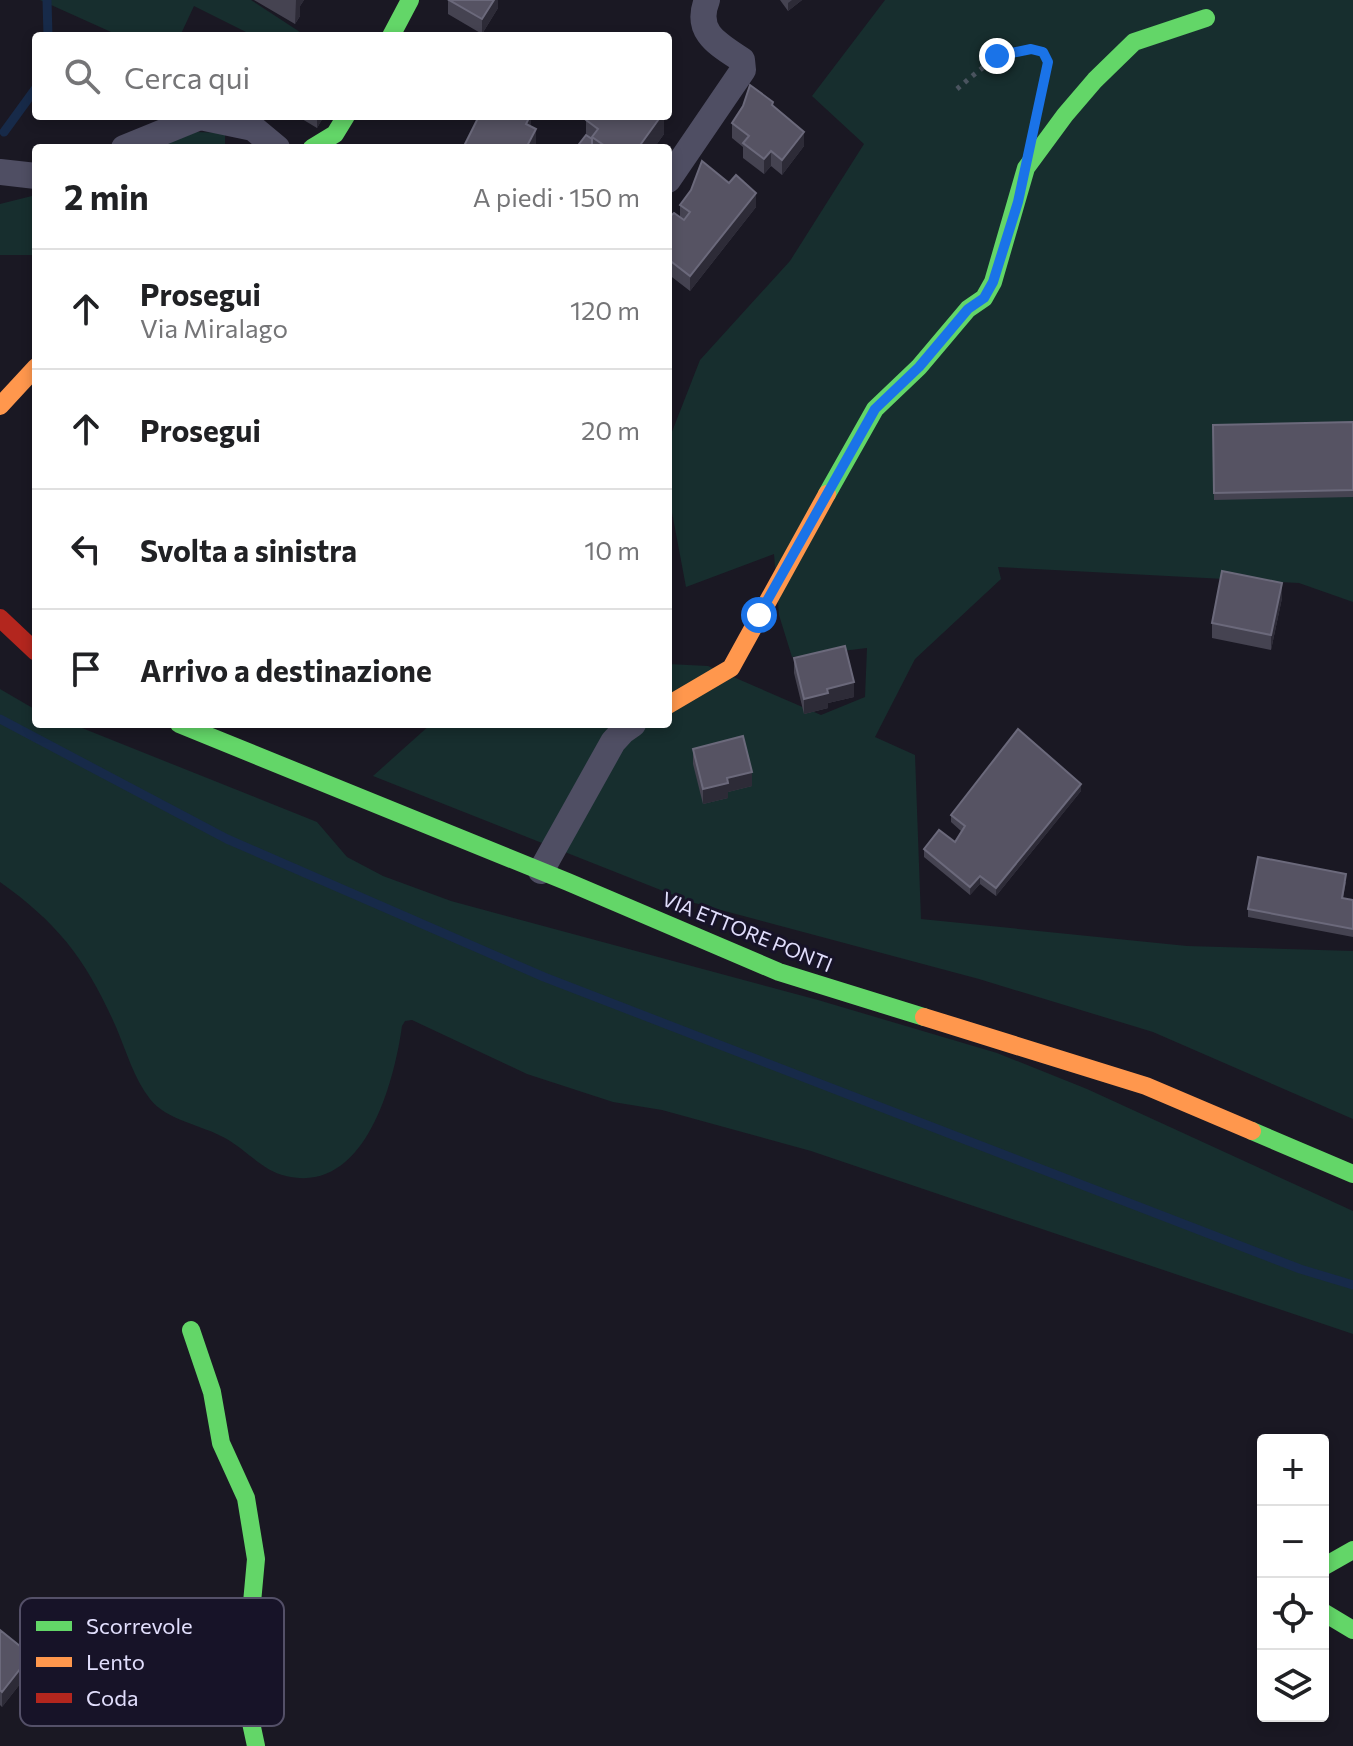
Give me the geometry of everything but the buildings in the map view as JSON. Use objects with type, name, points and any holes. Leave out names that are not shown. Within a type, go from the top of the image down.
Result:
[{"type":"street","points":[[393,32],[410,0]]},
{"type":"street","points":[[672,174],[743,70],[742,60],[715,41],[705,28],[702,11],[707,0]]},
{"type":"street","points":[[672,703],[731,668],[875,409],[919,367],[968,309],[984,298],[993,282],[1026,168],[1065,115],[1134,42],[1206,18]]},
{"type":"street","points":[[134,144],[193,120]]},
{"type":"street","points":[[214,120],[253,128],[272,144]]},
{"type":"street","points":[[319,144],[335,134],[344,120]]},
{"type":"street","points":[[0,172],[32,176]]},
{"type":"street","points":[[0,406],[32,371]]},
{"type":"street","points":[[0,618],[32,648]]},
{"type":"street","name":"VIA ETTORE PONTI","points":[[189,728],[541,871],[779,972],[1146,1086],[1353,1174]]},
{"type":"street","points":[[541,871],[613,742],[629,728]]},
{"type":"street","points":[[191,1330],[212,1392],[221,1443],[246,1498],[256,1559],[252,1598]]},
{"type":"street","points":[[1329,1563],[1353,1550]]},
{"type":"street","points":[[1329,1616],[1353,1630]]},
{"type":"street","points":[[252,1726],[256,1746]]},
{"type":"path","points":[[957,89],[997,56],[1031,49],[1043,52],[1048,62],[1042,92]]},
{"type":"green space","points":[[40,0],[251,0],[300,32],[246,32],[194,6],[182,32],[111,32]]},
{"type":"green space","points":[[885,0],[1353,0],[1353,602],[1299,583],[998,567],[1001,579],[915,659],[875,737],[915,755],[921,919],[1187,946],[1353,951],[1353,1119],[1153,1032],[979,979],[691,902],[373,776],[427,728],[672,728],[672,664],[708,666],[821,715],[865,697],[867,648],[792,657],[779,615],[774,554],[686,587],[672,512],[672,432],[700,360],[790,261],[864,144],[812,96]]},
{"type":"green space","points":[[196,132],[225,133],[225,144],[166,144]]},
{"type":"green space","points":[[32,196],[32,255],[0,255],[0,204]]},
{"type":"green space","points":[[0,689],[32,708],[32,728],[82,728],[317,822],[347,857],[383,876],[451,901],[818,1000],[997,1053],[1087,1089],[1353,1211],[1353,1334],[811,1151],[662,1110],[613,1102],[527,1074],[412,1020],[405,1021],[402,1026],[383,1104],[371,1130],[355,1152],[336,1169],[313,1177],[277,1173],[225,1138],[165,1112],[150,1099],[82,963],[39,913],[0,882]]},
{"type":"waterway","points":[[47,0],[48,32]]},
{"type":"waterway","points":[[4,132],[32,94]]},
{"type":"waterway","points":[[0,719],[227,839],[544,977],[1300,1269],[1353,1285]]},
{"type":"traffic: fast","points":[[393,32],[410,0]]},
{"type":"traffic: fast","points":[[827,494],[875,409],[919,367],[968,309],[984,298],[993,282],[1026,168],[1065,115],[1134,42],[1206,18]]},
{"type":"traffic: fast","points":[[319,144],[335,134],[344,120]]},
{"type":"traffic: fast","points":[[189,728],[568,882],[779,972],[924,1017]]},
{"type":"traffic: fast","points":[[1252,1131],[1353,1174]]},
{"type":"traffic: fast","points":[[191,1330],[212,1392],[221,1443],[246,1498],[256,1559],[252,1598]]},
{"type":"traffic: fast","points":[[1329,1564],[1353,1550]]},
{"type":"traffic: fast","points":[[1329,1616],[1353,1630]]},
{"type":"traffic: fast","points":[[252,1726],[256,1746]]},
{"type":"traffic: slow","points":[[0,406],[32,371]]},
{"type":"traffic: slow","points":[[672,703],[731,668],[827,494]]},
{"type":"traffic: slow","points":[[924,1017],[1146,1086],[1252,1131]]},
{"type":"traffic: jam","points":[[0,618],[32,648]]},
{"type":"route","points":[[759,615],[875,409],[919,367],[968,309],[984,298],[993,282],[1018,202],[1048,62],[1043,52],[1031,49],[997,56]]}]
